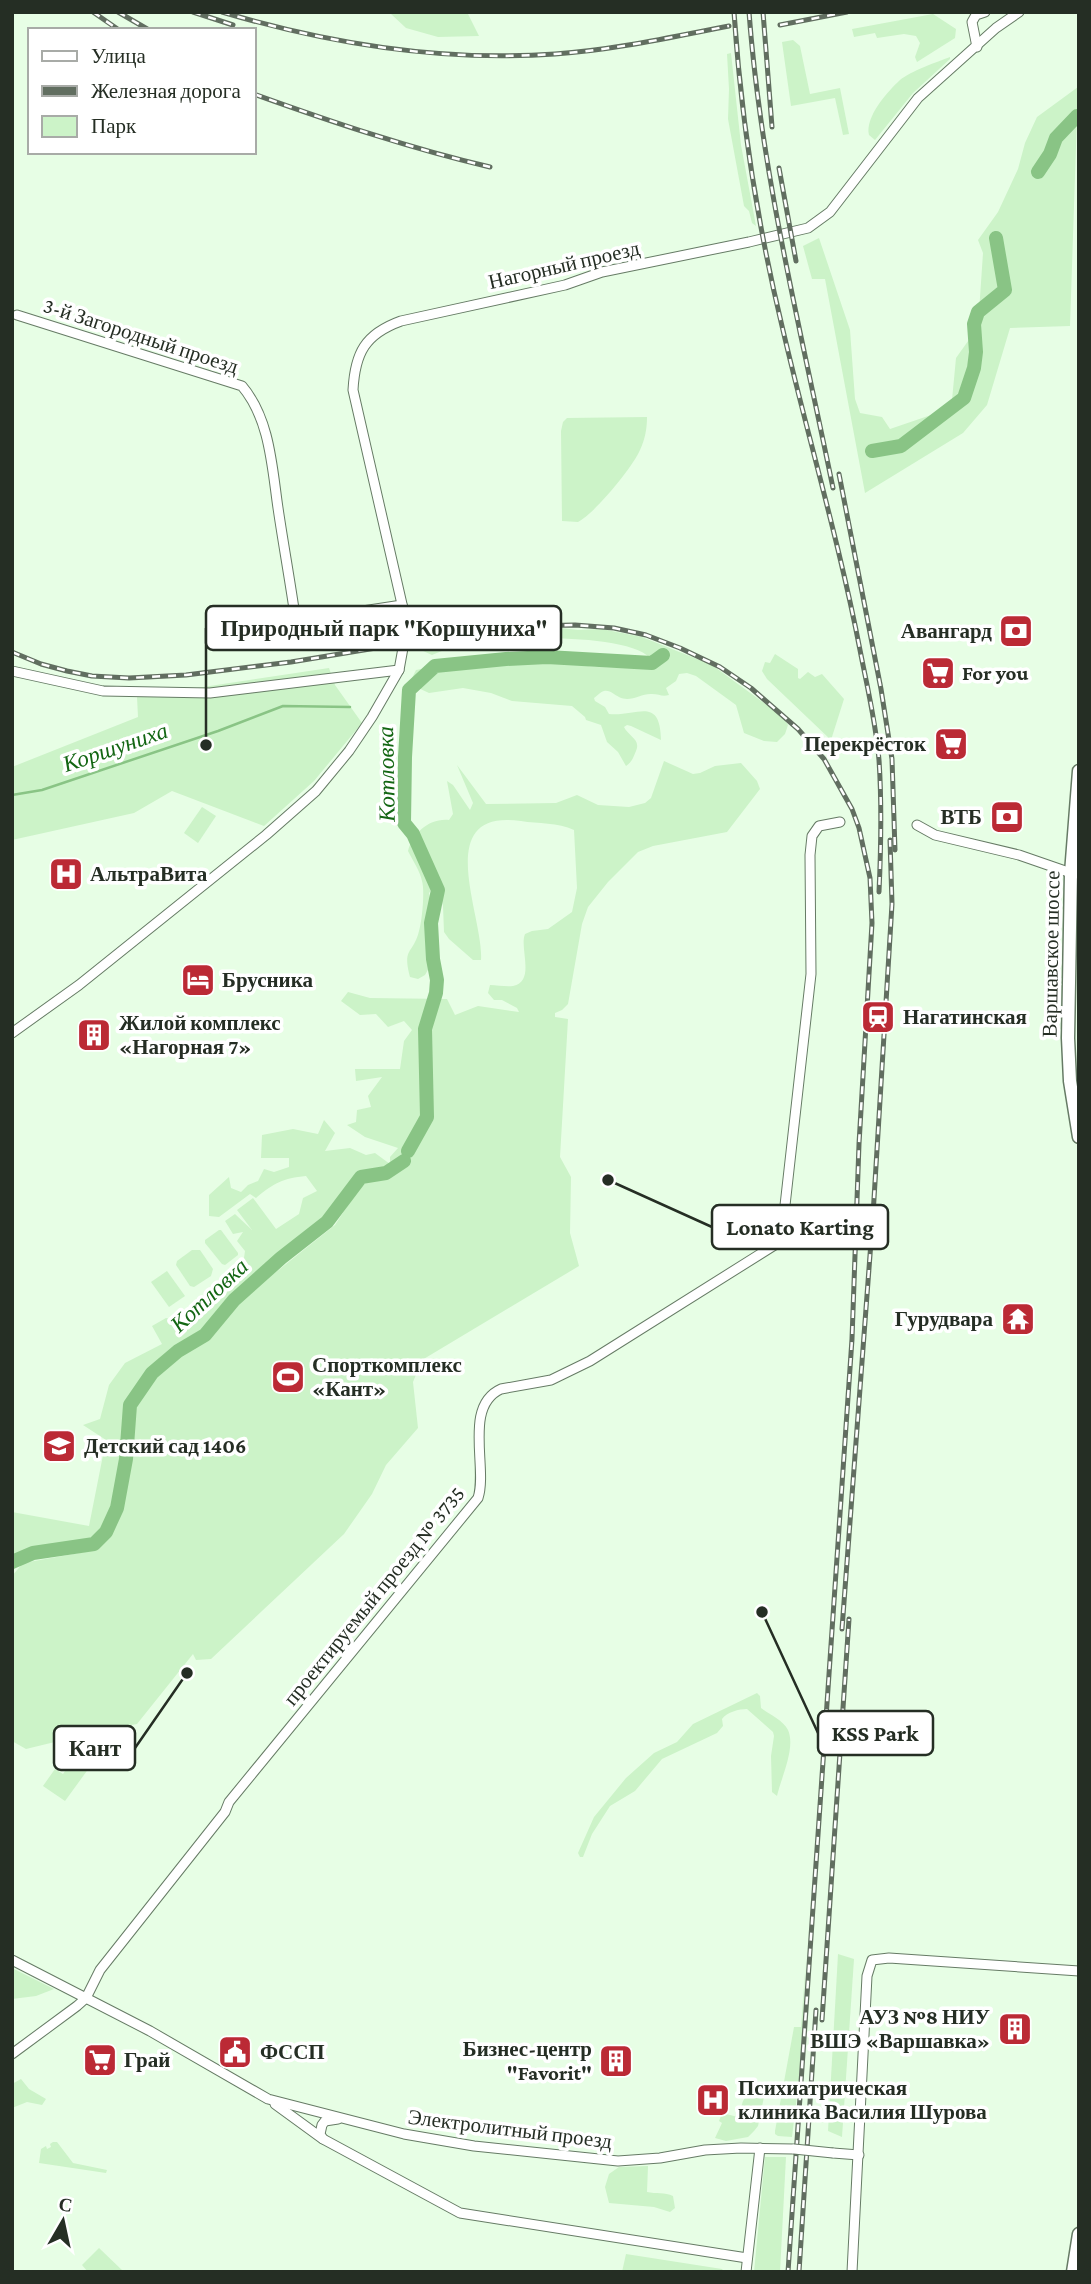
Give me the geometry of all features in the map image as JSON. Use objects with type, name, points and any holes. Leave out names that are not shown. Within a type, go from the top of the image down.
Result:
[{"type":"main road","name":"Варшавское шоссе","points":[[1079,771],[1068,1038],[1070,1081],[1079,1137]]},
{"type":"main road","points":[[1073,2272],[1079,2234]]},
{"type":"street","points":[[977,47],[972,22],[976,15],[985,12]]},
{"type":"street","name":"Нагорный проезд","points":[[12,1033],[79,985],[262,839],[316,790],[349,751],[399,670],[407,626],[353,390],[357,363],[368,339],[387,326],[401,321],[565,285],[602,272],[808,228],[830,212],[918,98],[996,28],[1019,12]]},
{"type":"street","name":"3-й Загородный проезд","points":[[17,315],[242,386],[259,414],[269,446],[298,621],[402,605]]},
{"type":"street","points":[[12,671],[103,691],[210,693],[399,670]]},
{"type":"street","name":"проектируемый проезд № 3735","points":[[86,1998],[100,1970],[225,1812],[229,1802],[478,1498],[479,1432],[489,1398],[501,1389],[551,1380],[590,1361],[781,1241],[811,974],[812,836],[819,826],[840,822]]},
{"type":"street","points":[[917,825],[934,835],[1019,855],[1075,874]]},
{"type":"street","points":[[852,2272],[867,1976],[872,1960],[890,1958],[1079,1972]]},
{"type":"street","name":"Электролитный проезд","points":[[12,1960],[184,2050],[268,2099],[404,2134],[474,2146],[583,2159],[626,2161],[705,2150],[760,2148],[859,2155]]},
{"type":"street","points":[[12,2054],[86,1998]]},
{"type":"street","points":[[268,2099],[323,2139],[460,2213],[747,2259]]},
{"type":"street","points":[[323,2139],[320,2134],[322,2125],[332,2119],[341,2119]]},
{"type":"street","points":[[746,2272],[760,2148]]},
{"type":"green space","points":[[467,12],[479,36],[438,37],[406,28],[390,13]]},
{"type":"green space","points":[[933,14],[956,29],[955,38],[917,62],[915,57],[920,43],[916,36],[904,34],[877,38],[875,33],[854,37],[852,29]]},
{"type":"green space","points":[[793,40],[800,46],[810,94],[840,88],[849,134],[843,135],[835,98],[791,106],[782,42]]},
{"type":"green space","points":[[731,53],[741,145],[756,226],[744,206],[728,119],[727,54]]},
{"type":"green space","points":[[950,57],[913,93],[875,140],[869,135],[870,120],[883,98],[900,80]]},
{"type":"green space","points":[[1078,87],[1070,326],[1010,328],[987,405],[963,433],[865,493],[825,279],[812,279],[803,246],[819,238],[850,330],[855,399],[860,413],[882,417],[890,429],[931,415],[952,400],[956,358],[978,327],[983,253],[978,240],[998,212],[1018,169],[1025,143],[1037,117]]},
{"type":"green space","points":[[647,417],[640,450],[630,467],[585,517],[578,522],[562,521],[563,422],[567,418]]},
{"type":"green space","points":[[545,626],[578,630],[602,629],[642,637],[712,665],[783,717],[788,725],[785,734],[777,742],[764,741],[744,733],[736,705],[696,676],[679,674],[676,681],[666,688],[669,695],[648,694],[623,699],[606,691],[594,698],[609,714],[645,711],[656,717],[661,740],[631,726],[624,727],[637,744],[632,760],[626,766],[618,752],[607,742],[601,725],[586,720],[572,706],[512,701],[491,693],[463,688],[429,693],[414,686],[412,678],[416,670],[521,657],[595,667],[644,668],[650,658],[638,650],[620,645],[572,639],[485,640],[432,655],[421,650],[428,636],[453,637],[491,628]]},
{"type":"green space","points":[[775,654],[798,669],[800,679],[808,672],[815,677],[822,674],[844,699],[831,740],[767,679],[762,671],[765,662],[770,663]]},
{"type":"green space","points":[[329,668],[335,685],[362,723],[314,781],[264,826],[172,791],[134,813],[12,840],[12,767],[138,717],[137,697]]},
{"type":"green space","name":"Спорткомплекс «Кант»","points":[[664,761],[693,774],[715,766],[741,763],[757,781],[760,789],[727,832],[653,846],[638,852],[588,907],[582,924],[568,1004],[555,1013],[555,1017],[568,1019],[560,1157],[571,1177],[570,1233],[579,1266],[422,1360],[413,1382],[418,1428],[386,1465],[372,1494],[344,1534],[211,1659],[196,1660],[193,1654],[137,1724],[26,1749],[12,1741],[12,1576],[23,1563],[96,1550],[102,1543],[57,1553],[35,1554],[12,1571],[12,1512],[89,1526],[106,1440],[83,1425],[100,1419],[109,1385],[125,1363],[162,1344],[152,1326],[166,1318],[176,1319],[186,1315],[202,1303],[201,1298],[227,1272],[242,1272],[245,1251],[237,1241],[243,1232],[233,1234],[225,1221],[235,1214],[252,1230],[237,1210],[253,1198],[276,1229],[299,1214],[303,1198],[317,1191],[306,1176],[291,1178],[274,1185],[256,1198],[250,1194],[219,1217],[209,1216],[209,1195],[229,1177],[231,1188],[241,1192],[258,1181],[264,1169],[274,1172],[289,1167],[289,1158],[261,1158],[262,1135],[293,1129],[318,1134],[324,1120],[335,1133],[325,1151],[350,1148],[366,1155],[375,1153],[390,1164],[390,1157],[398,1148],[365,1137],[347,1125],[356,1122],[357,1110],[371,1107],[368,1096],[382,1077],[356,1081],[355,1069],[400,1069],[404,1041],[412,1030],[404,1021],[388,1027],[376,1014],[360,1015],[341,1001],[348,992],[370,998],[447,999],[455,1015],[478,1006],[519,1012],[517,1008],[502,1000],[494,1000],[488,993],[490,985],[513,986],[520,983],[525,971],[525,934],[548,929],[572,912],[577,888],[574,830],[521,821],[493,821],[477,831],[469,848],[468,869],[481,960],[473,960],[444,932],[443,906],[438,882],[429,893],[433,918],[429,968],[425,975],[418,979],[410,977],[407,961],[419,931],[423,892],[420,874],[408,851],[423,828],[435,821],[449,820],[453,814],[447,781],[453,785],[470,810],[473,803],[457,765],[486,804],[556,803],[577,795],[598,805],[629,807],[645,803],[651,798]],"holes":[[[363,1179],[371,1181],[363,1182],[335,1225],[276,1272],[308,1241],[306,1234]]]},
{"type":"green space","points":[[202,807],[216,816],[198,843],[184,833]]},
{"type":"green space","points":[[219,1230],[238,1253],[225,1265],[205,1243],[205,1240]]},
{"type":"green space","points":[[192,1250],[200,1250],[213,1269],[211,1276],[194,1287],[190,1286],[176,1265],[177,1261]]},
{"type":"green space","points":[[167,1271],[185,1296],[169,1307],[151,1282]]},
{"type":"green space","points":[[757,1693],[760,1696],[761,1708],[783,1723],[790,1737],[789,1754],[777,1796],[772,1792],[773,1732],[747,1709],[733,1711],[722,1719],[723,1726],[717,1733],[662,1759],[635,1791],[610,1806],[592,1834],[583,1857],[580,1857],[578,1853],[594,1817],[626,1778],[654,1753],[677,1742],[693,1724]]},
{"type":"green space","points":[[78,1743],[97,1757],[65,1801],[43,1786],[55,1769],[63,1774],[74,1758],[69,1754]]},
{"type":"green space","points":[[838,1954],[854,1959],[842,2137],[828,2131]]},
{"type":"green space","points":[[806,1960],[800,2071],[792,2137],[778,2136],[775,2131],[794,2027],[801,2027]]},
{"type":"green space","points":[[12,1968],[54,1989],[36,1996],[12,1999]]},
{"type":"green space","points":[[21,2079],[29,2089],[46,2099],[42,2105],[27,2102],[12,2108],[12,2084]]},
{"type":"green space","points":[[750,2090],[765,2092],[758,2126],[748,2137],[726,2141],[715,2138],[722,2123],[719,2121],[722,2113],[738,2117]]},
{"type":"green space","points":[[53,2142],[57,2142],[73,2163],[107,2170],[106,2173],[39,2163],[41,2149],[51,2147]]},
{"type":"green space","points":[[765,2157],[786,2157],[780,2272],[754,2272]]},
{"type":"green space","points":[[648,2166],[647,2192],[673,2196],[675,2208],[670,2212],[654,2207],[609,2203],[605,2187],[609,2174],[619,2167]]},
{"type":"green space","points":[[99,2248],[124,2272],[88,2272],[82,2265]]},
{"type":"green space","points":[[626,2254],[722,2269],[724,2272],[622,2272]]},
{"type":"waterway","name":"Котловка","points":[[1038,172],[1050,154],[1056,138],[1077,116]]},
{"type":"waterway","name":"Котловка","points":[[872,451],[901,446],[964,398],[974,368],[974,324],[978,312],[1005,290],[996,238]]},
{"type":"waterway","name":"Котловка","points":[[408,1151],[427,1117],[425,1029],[436,993],[431,923],[438,890],[413,834],[404,823],[409,690],[435,666],[547,657],[652,663],[663,655]]},
{"type":"waterway","name":"Коршуниха","points":[[12,795],[42,790],[218,731],[283,706],[350,707]]},
{"type":"waterway","name":"Котловка","points":[[12,1562],[33,1553],[94,1544],[106,1532],[117,1508],[126,1459],[130,1405],[152,1373],[178,1351],[205,1335],[234,1300],[327,1222],[361,1177],[386,1173],[404,1161]]},
{"type":"railway","points":[[93,12],[116,28]]},
{"type":"railway","points":[[118,12],[146,28]]},
{"type":"railway","points":[[193,12],[233,25]]},
{"type":"railway","points":[[222,12],[345,41],[428,53],[470,55],[513,56],[577,52],[643,43],[729,26]]},
{"type":"railway","points":[[734,12],[751,170],[765,248],[852,609],[874,718],[881,793],[879,892]]},
{"type":"railway","points":[[749,12],[772,192],[833,488]]},
{"type":"railway","points":[[763,12],[772,127]]},
{"type":"railway","points":[[780,25],[847,12]]},
{"type":"railway","points":[[256,95],[371,134],[490,167]]},
{"type":"railway","points":[[779,168],[796,261]]},
{"type":"railway","points":[[839,474],[892,759],[895,850]]},
{"type":"railway","points":[[12,652],[67,671],[92,676],[129,678],[186,675],[291,662],[485,630],[575,625],[614,628],[646,635],[680,648],[720,667],[751,688],[798,729],[824,759],[852,809],[870,878],[872,923],[859,1144],[852,1339],[788,2272]]},
{"type":"railway","points":[[842,1629],[873,1215],[892,904],[890,840]]},
{"type":"railway","points":[[822,2020],[849,1619]]},
{"type":"railway","points":[[799,2272],[816,2010]]},
{"type":"place","name":"Авангард","points":[[1016,631]]},
{"type":"place","name":"For you","points":[[938,673]]},
{"type":"place","name":"Перекрёсток","points":[[951,744]]},
{"type":"place","name":"Природный парк \"Коршуниха\"","points":[[206,745]]},
{"type":"place","name":"ВТБ","points":[[1007,817]]},
{"type":"place","name":"АльтраВита","points":[[66,874]]},
{"type":"place","name":"Брусника","points":[[198,980]]},
{"type":"place","name":"Нагатинская","points":[[878,1017]]},
{"type":"place","name":"Жилой комплекс «Нагорная 7»","points":[[94,1035]]},
{"type":"place","name":"Lonato Karting","points":[[608,1180]]},
{"type":"place","name":"Гурудвара","points":[[1018,1319]]},
{"type":"place","name":"Спорткомплекс «Кант»","points":[[288,1377]]},
{"type":"place","name":"Детский сад 1406","points":[[59,1446]]},
{"type":"place","name":"KSS Park","points":[[762,1612]]},
{"type":"place","name":"Кант","points":[[187,1673]]},
{"type":"place","name":"АУЗ №8 НИУ ВШЭ «Варшавка»","points":[[1015,2029]]},
{"type":"place","name":"ФССП","points":[[235,2052]]},
{"type":"place","name":"Грай","points":[[100,2060]]},
{"type":"place","name":"Бизнес-центр \"Favorit\"","points":[[616,2061]]},
{"type":"place","name":"Психиатрическая клиника Василия Шурова","points":[[713,2100]]}]
